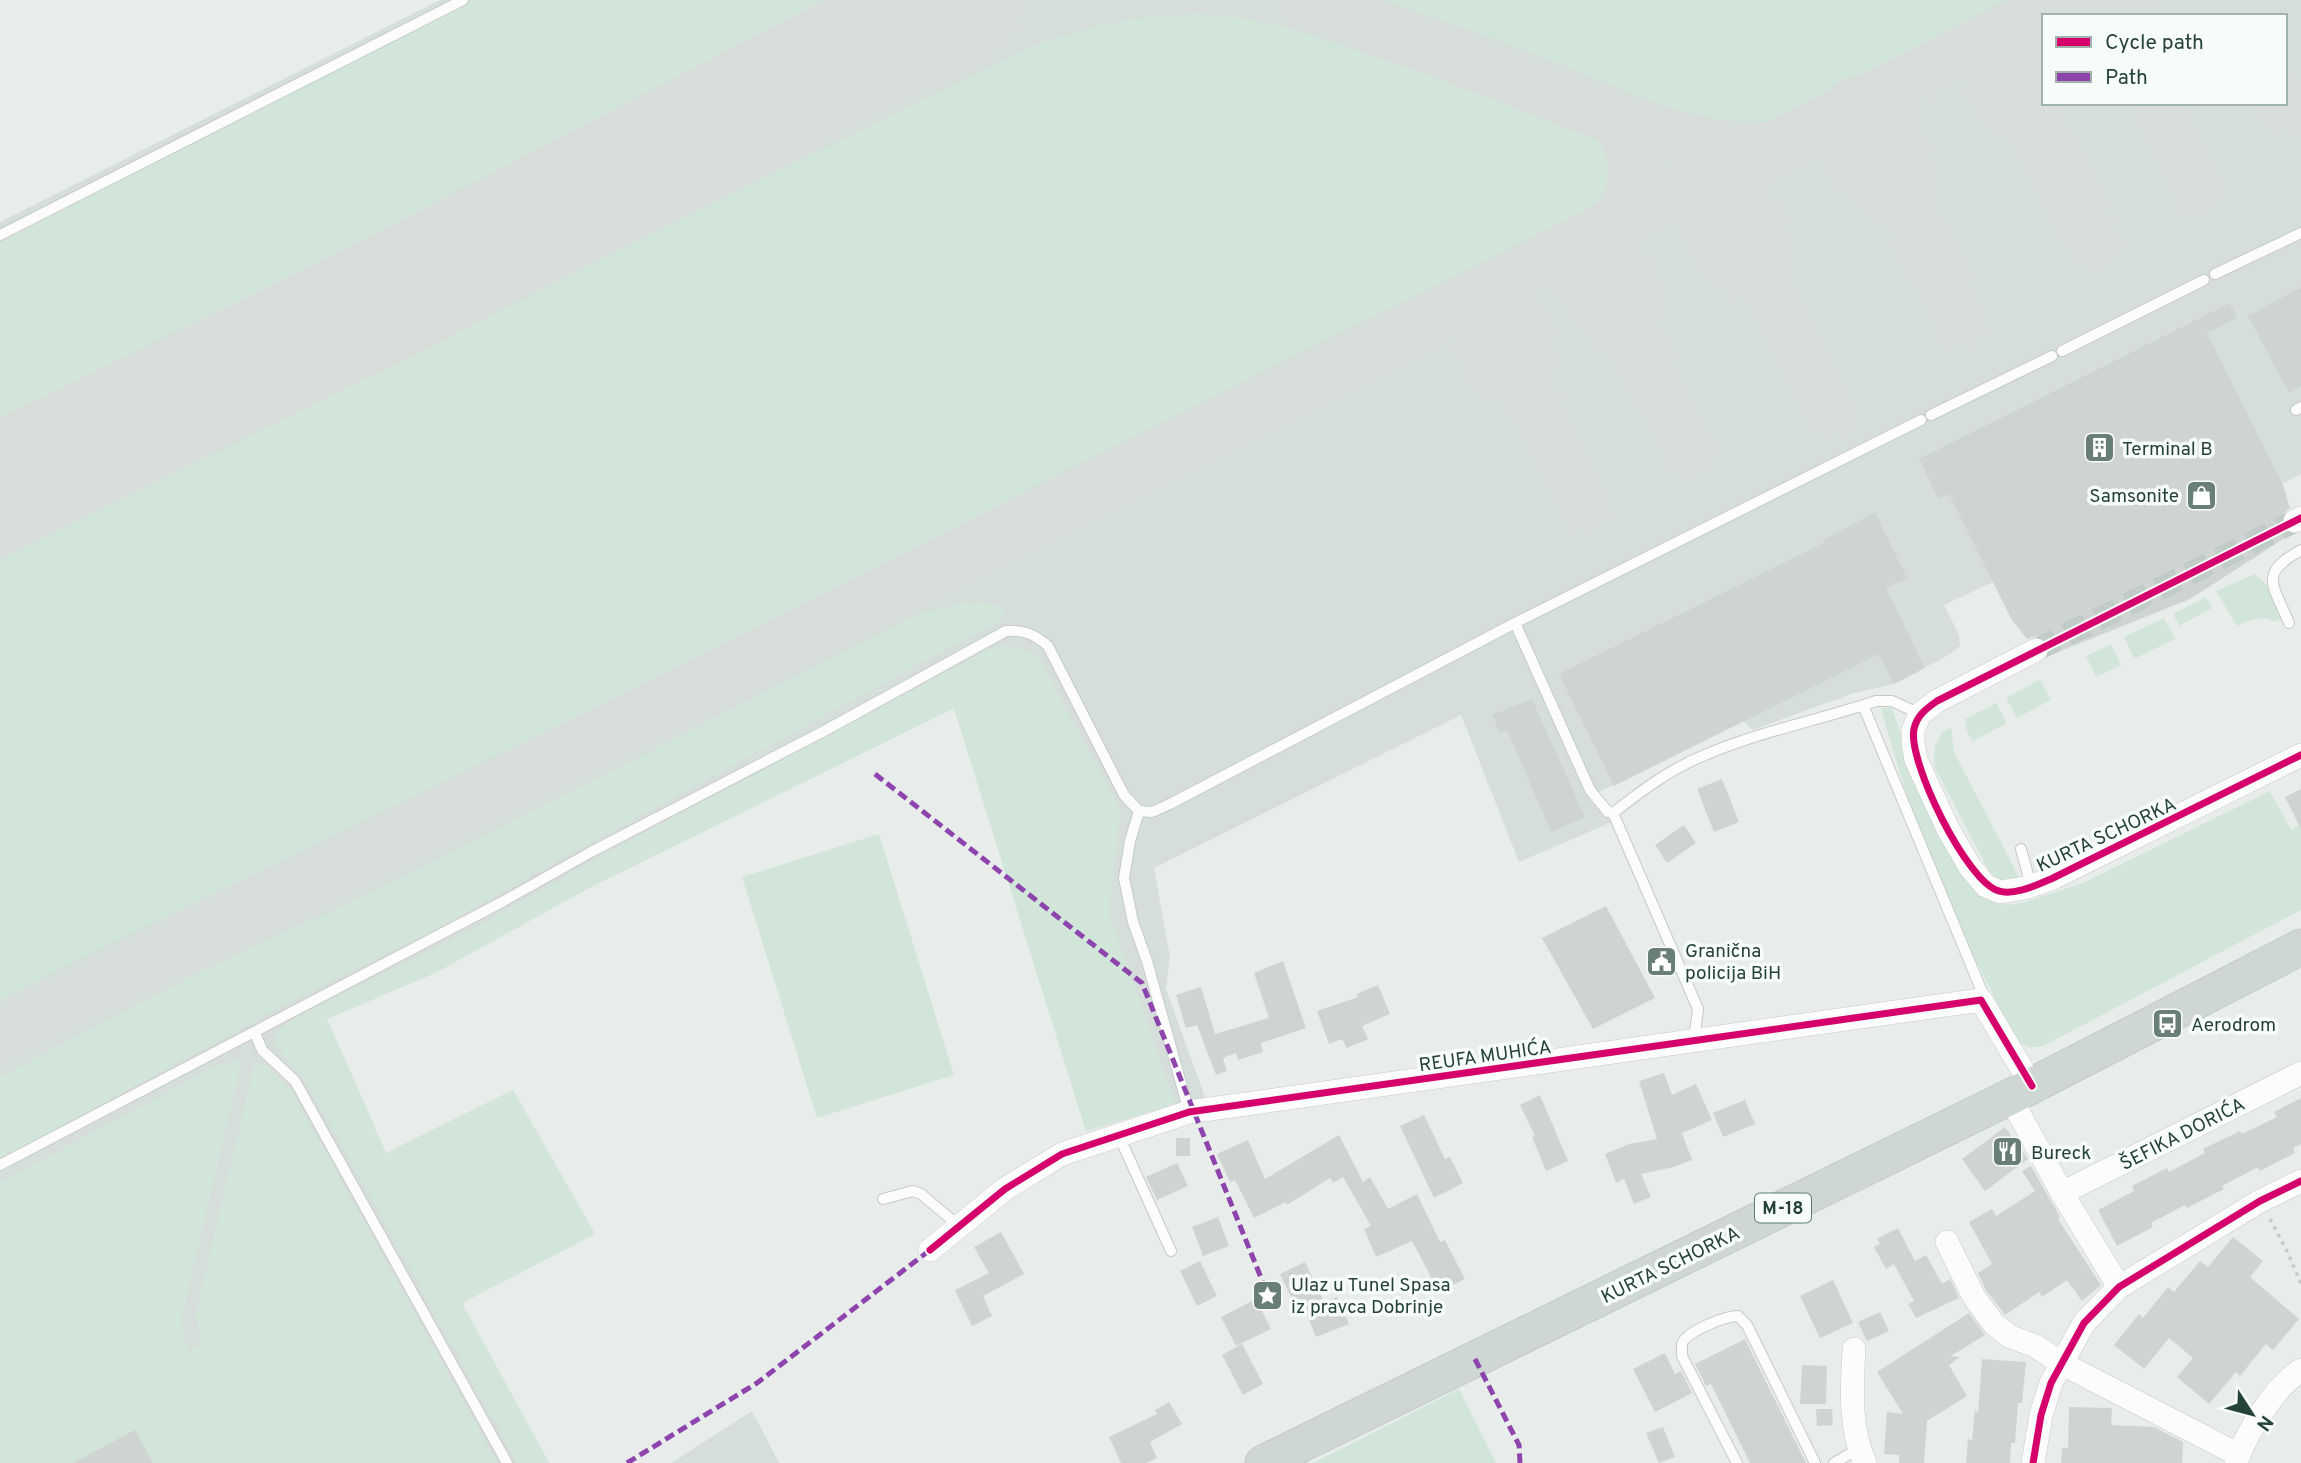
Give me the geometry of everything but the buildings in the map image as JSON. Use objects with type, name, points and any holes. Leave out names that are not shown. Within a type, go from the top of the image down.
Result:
[{"type":"main road","name":"KURTA SCHORKA","points":[[1263,1463],[2021,1092],[2301,947]]},
{"type":"street","points":[[1920,714],[1937,701],[2036,649]]},
{"type":"street","name":"KURTA SCHORKA","points":[[1920,714],[1913,730],[1916,760],[1948,829],[1970,867],[1986,886],[2000,892],[2051,879],[2301,755]]},
{"type":"street","points":[[1981,1000],[2062,1193],[2119,1287]]},
{"type":"street","name":"REUFA MUHIĆA","points":[[930,1250],[1005,1189],[1062,1153],[1189,1112],[1981,1000]]},
{"type":"street","name":"ŠEFIKA DORIĆA","points":[[2062,1193],[2301,1073]]},
{"type":"street","points":[[2033,1463],[2041,1415],[2061,1363],[2084,1323],[2119,1287],[2260,1201],[2301,1181]]},
{"type":"street","points":[[1947,1242],[1973,1297],[1994,1324],[2009,1336],[2035,1346],[2061,1363],[2238,1459],[2256,1423],[2289,1377],[2301,1370]]},
{"type":"street","points":[[1854,1349],[1852,1397],[1861,1456]]},
{"type":"lane","points":[[0,235],[463,0]]},
{"type":"lane","points":[[2216,274],[2301,233]]},
{"type":"lane","points":[[2062,351],[2204,280]]},
{"type":"lane","points":[[0,1165],[502,902],[1006,631],[1023,630],[1038,637],[1048,646],[1124,795],[1139,811],[1152,811],[1515,623],[2052,356]]},
{"type":"lane","points":[[2289,623],[2273,584],[2273,574],[2279,563],[2301,550]]},
{"type":"lane","points":[[1515,623],[1590,790],[1608,812],[1613,813],[1698,1009],[1695,1032],[1698,1041]]},
{"type":"lane","points":[[1613,813],[1658,780],[1703,755],[1773,730],[1876,701],[1892,701],[1920,714]]},
{"type":"lane","points":[[1863,705],[1983,993],[1981,1000]]},
{"type":"lane","points":[[1139,811],[1130,841],[1124,878],[1133,922],[1147,961],[1189,1112]]},
{"type":"lane","name":"KURTA SCHORKA","points":[[2021,849],[2031,886]]},
{"type":"lane","points":[[254,1033],[262,1050],[295,1081],[507,1463]]},
{"type":"lane","points":[[1119,1136],[1171,1251]]},
{"type":"lane","points":[[883,1199],[913,1191],[921,1194],[959,1226]]},
{"type":"lane","points":[[1737,1463],[1682,1356],[1682,1344],[1688,1335],[1728,1316],[1738,1316],[1746,1325],[1815,1463]]},
{"type":"lane","points":[[1835,1463],[1861,1456]]},
{"type":"path","points":[[2260,1201],[2301,1284]]},
{"type":"shaded area","points":[[440,0],[2301,0],[2301,474],[2012,620],[1993,582],[1944,605],[1959,635],[1960,646],[1950,654],[1894,684],[1854,693],[1753,730],[1743,721],[1599,792],[1612,822],[1519,862],[1461,715],[1154,868],[1170,957],[1166,989],[1206,1100],[1175,1104],[1086,1131],[954,708],[587,889],[437,972],[327,1019],[386,1153],[513,1090],[595,1234],[462,1303],[549,1463],[0,1463],[0,222]]},
{"type":"shaded area","points":[[752,1411],[779,1463],[671,1463]]},
{"type":"green space","points":[[472,0],[846,0],[0,422],[0,242]]},
{"type":"green space","points":[[1385,0],[2007,0],[1774,120],[1745,121],[1690,113],[1635,95],[1535,54]]},
{"type":"green space","points":[[1196,14],[1255,21],[1314,36],[1588,130],[1608,150],[1612,158],[1615,174],[1612,183],[1598,201],[1558,227],[1316,344],[665,673],[0,1000],[0,560],[806,157],[1043,42],[1102,25],[1152,16]]},
{"type":"green space","points":[[2255,574],[2266,584],[2281,619],[2275,622],[2256,619],[2237,626],[2216,591]]},
{"type":"green space","points":[[2206,597],[2212,608],[2179,626],[2173,614]]},
{"type":"green space","points":[[966,603],[994,604],[1003,610],[1004,618],[458,917],[286,1004],[0,1159],[0,1077],[202,971],[400,879],[923,612]]},
{"type":"green space","points":[[2164,618],[2175,639],[2134,659],[2124,637]]},
{"type":"green space","points":[[2111,644],[2121,665],[2096,677],[2086,656]]},
{"type":"green space","points":[[1007,645],[1031,653],[1042,664],[1120,810],[1109,913],[1175,1104],[1086,1131],[954,708],[587,889],[437,972],[327,1019],[386,1153],[513,1090],[595,1234],[462,1303],[549,1463],[518,1463],[309,1086],[275,1043],[278,1031],[292,1020],[476,928],[618,847],[992,648]]},
{"type":"green space","points":[[2040,679],[2051,700],[2017,718],[2006,698]]},
{"type":"green space","points":[[1996,703],[2007,723],[1973,741],[1967,732],[1965,719]]},
{"type":"green space","points":[[1892,707],[1921,795],[1990,899],[2009,905],[2083,883],[2270,791],[2291,829],[2301,824],[2301,910],[2049,1043],[2039,1047],[2023,1044],[2015,1039],[1951,909],[1931,860],[1904,785],[1881,708]]},
{"type":"green space","points":[[1951,727],[1954,752],[2022,883],[2004,882],[1990,873],[1934,766],[1935,745],[1942,733]]},
{"type":"green space","points":[[879,834],[954,1075],[817,1118],[742,877]]},
{"type":"green space","points":[[242,1059],[181,1320],[188,1351],[202,1344],[196,1314],[254,1066],[258,1062],[268,1066],[290,1088],[497,1463],[153,1463],[135,1430],[74,1463],[0,1463],[0,1183],[216,1066]]},
{"type":"green space","points":[[1459,1389],[1496,1463],[1313,1463]]},
{"type":"taxiway","points":[[939,10],[976,0]]},
{"type":"taxiway","points":[[1306,0],[1613,119],[1629,145],[1634,169],[1633,181],[1618,222]]},
{"type":"taxiway","points":[[0,1035],[2064,0]]},
{"type":"taxiway","points":[[2121,0],[2132,14]]},
{"type":"taxiway","points":[[2039,128],[2011,112],[1995,94],[1988,70],[1987,38],[2018,53],[2038,80],[2042,97],[2039,128],[2095,244]]},
{"type":"taxiway","points":[[1852,103],[1881,121],[1892,132],[1900,146],[1909,175],[1908,209],[1878,193],[1857,168],[1848,137],[1852,103]]},
{"type":"taxiway","points":[[2157,105],[2198,190]]},
{"type":"taxiway","points":[[2287,105],[2301,109]]},
{"type":"taxiway","points":[[1613,119],[1686,142],[1762,153]]},
{"type":"taxiway","points":[[1704,181],[1735,197],[1755,218],[1764,245],[1763,280],[1733,267],[1713,243],[1704,213],[1704,181]]},
{"type":"taxiway","points":[[1908,209],[1961,322]]},
{"type":"taxiway","points":[[1582,240],[1609,255],[1631,280],[1637,299],[1632,332],[1616,327],[1594,309],[1583,284],[1582,240]]},
{"type":"taxiway","points":[[1763,280],[1829,411]]},
{"type":"taxiway","points":[[1478,293],[1506,309],[1524,329],[1531,355],[1527,387],[1499,371],[1483,350],[1476,324],[1478,293]]},
{"type":"taxiway","points":[[1632,332],[1688,448]]},
{"type":"taxiway","points":[[1527,387],[1585,507]]},
{"type":"runway","points":[[0,488],[394,295],[960,0]]},
{"type":"tunnel","points":[[2036,650],[2295,521]]},
{"type":"marked path","points":[[875,774],[1142,983],[1268,1295]]},
{"type":"marked path","points":[[627,1463],[757,1383],[930,1250]]},
{"type":"marked path","points":[[1475,1359],[1519,1445],[1520,1463]]},
{"type":"cycle path","points":[[2301,518],[1937,701],[1920,716],[1914,729],[1914,745],[1920,766],[1942,819],[1971,867],[1986,883],[2005,892],[2025,889],[2051,879],[2301,755]]},
{"type":"cycle path","points":[[930,1250],[1005,1189],[1062,1154],[1189,1112],[1981,1000],[2032,1086]]},
{"type":"cycle path","points":[[2033,1463],[2041,1415],[2051,1383],[2084,1323],[2119,1287],[2260,1201],[2301,1181]]},
{"type":"place","name":"Terminal B","points":[[2099,448]]},
{"type":"place","name":"Samsonite","points":[[2202,495]]},
{"type":"place","name":"Granična policija BiH","points":[[1662,961]]},
{"type":"place","name":"Aerodrom","points":[[2168,1024]]},
{"type":"place","name":"Bureck","points":[[2008,1152]]},
{"type":"place","name":"Ulaz u Tunel Spasa iz pravca Dobrinje","points":[[1268,1295]]}]
